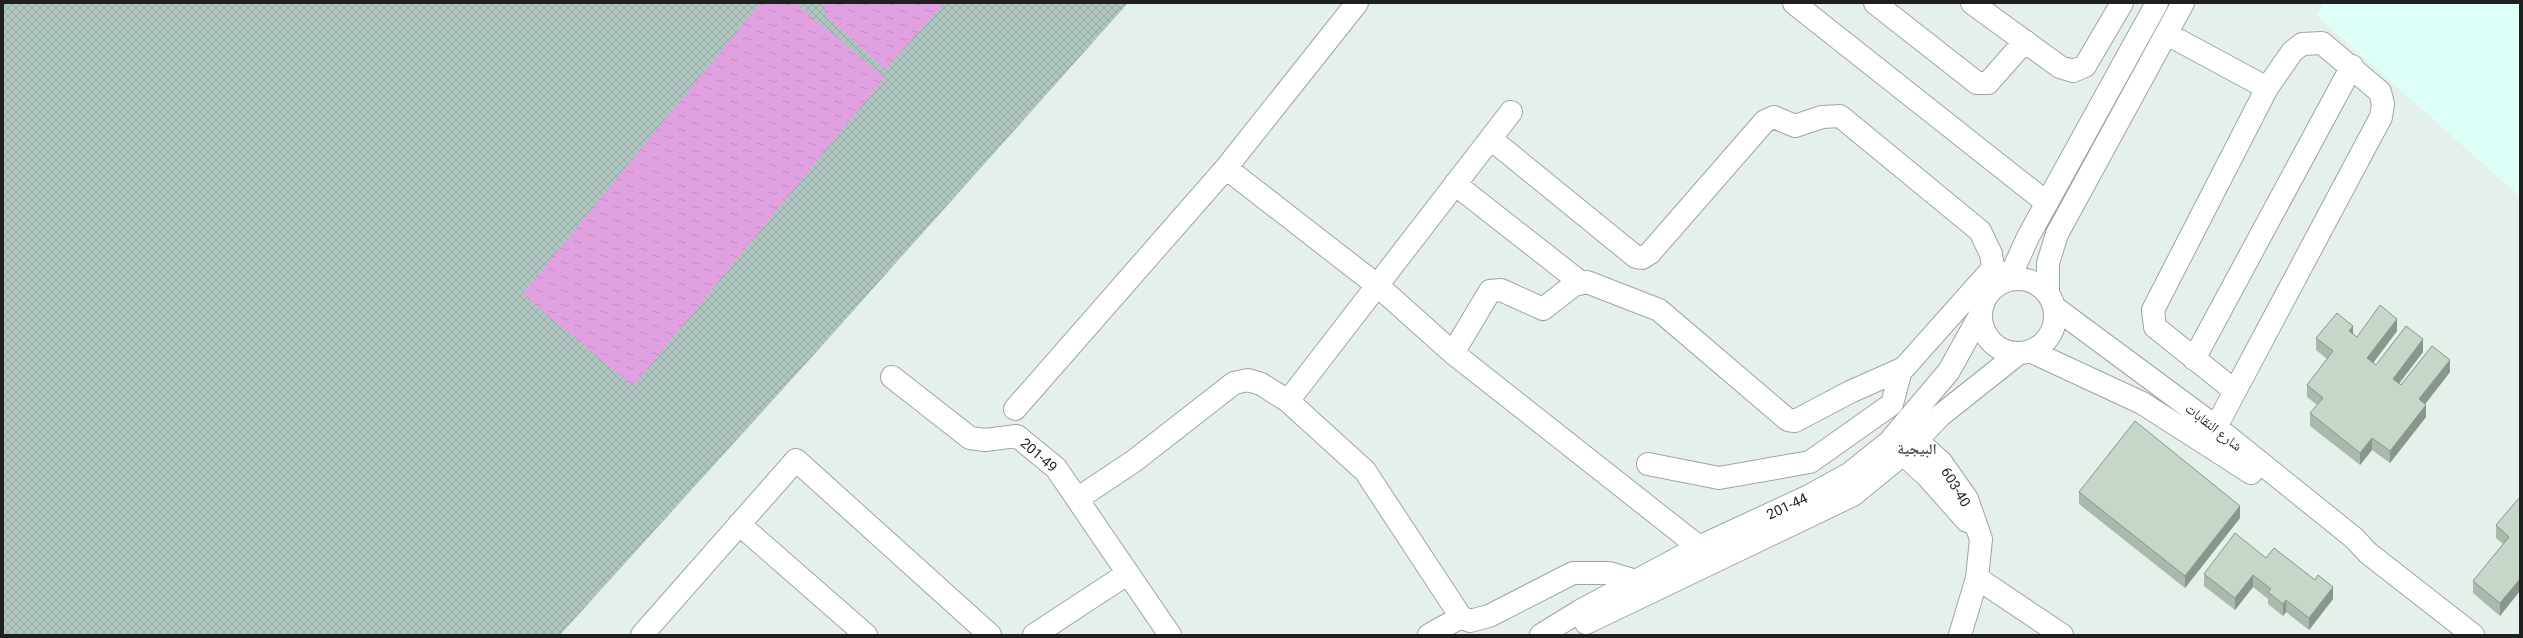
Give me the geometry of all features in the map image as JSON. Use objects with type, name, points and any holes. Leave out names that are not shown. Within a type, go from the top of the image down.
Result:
[{"type":"street","points":[[1015,409],[1226,168],[1357,3]]},
{"type":"street","points":[[1794,3],[2047,203]]},
{"type":"street","points":[[1875,3],[1977,83],[1988,83],[2025,41]]},
{"type":"street","points":[[1972,3],[2066,70],[2079,70],[2089,61],[2122,3]]},
{"type":"street","points":[[2157,3],[2021,251],[1985,298],[1980,315],[1983,330],[1991,342],[2004,351],[2024,352],[2048,337],[2055,323],[2051,301],[2048,263],[2057,234],[2183,3]]},
{"type":"street","points":[[2166,34],[2267,88]]},
{"type":"street","points":[[2216,427],[2381,117],[2383,104],[2380,92],[2352,66],[2322,43],[2302,44],[2292,52],[2267,88],[2153,310],[2155,326],[2235,391]]},
{"type":"street","points":[[2194,358],[2352,66]]},
{"type":"street","points":[[1288,402],[1511,112]]},
{"type":"street","points":[[1491,139],[1636,257],[1642,258],[1650,253],[1766,121],[1774,117],[1795,126],[1836,114],[1971,222],[1987,242],[2000,277]]},
{"type":"street","points":[[1226,168],[1378,286],[1453,353],[1699,547]]},
{"type":"street","points":[[1455,184],[1580,282]]},
{"type":"street","points":[[1453,353],[1490,291],[1501,290],[1543,309],[1580,282],[1593,282],[1659,310],[1791,421],[1901,370],[2000,277],[2031,280],[2051,301]]},
{"type":"street","name":"شارع النقابات","points":[[2051,301],[2216,427],[2354,538],[2368,553],[2472,635]]},
{"type":"street","name":"201-44","points":[[1562,635],[1853,495],[1903,441],[1949,371],[1980,315]]},
{"type":"street","name":"شارع النقابات","points":[[2024,352],[2142,403],[2236,461],[2333,534],[2368,553]]},
{"type":"street","name":"201-44","points":[[1540,635],[1699,547],[1809,496],[1849,474],[1903,441],[1941,415],[2024,352]]},
{"type":"street","points":[[1648,464],[1719,478],[1810,462],[1892,404],[1901,370]]},
{"type":"street","name":"201-49","points":[[892,377],[970,438],[985,440],[1017,436],[1056,468],[1170,635]]},
{"type":"street","points":[[1077,499],[1134,462],[1234,383],[1248,380],[1261,384],[1288,402],[1365,471],[1461,616],[1470,621],[1489,616],[1573,574],[1609,573],[1636,581]]},
{"type":"street","name":"603-40","points":[[1903,441],[1941,462],[1967,499],[1981,539],[1977,578],[1960,635]]},
{"type":"street","points":[[642,635],[796,460],[990,635]]},
{"type":"street","points":[[739,524],[866,635]]},
{"type":"street","points":[[1034,635],[1128,574]]},
{"type":"street","points":[[1977,578],[2062,635]]},
{"type":"street","points":[[1429,635],[1461,616]]},
{"type":"shaded area","points":[[3,3],[1128,3],[828,339],[560,635],[3,635]]},
{"type":"shaded area","points":[[2324,3],[2520,3],[2520,197],[2317,16]]},
{"type":"water","points":[[760,3],[795,3],[885,77],[633,386],[522,294]]},
{"type":"water","points":[[824,3],[944,3],[885,69],[825,15]]},
{"type":"building","points":[[2380,305],[2397,319],[2367,358],[2376,365],[2406,326],[2423,339],[2393,379],[2401,385],[2432,346],[2450,360],[2419,399],[2426,405],[2390,451],[2372,438],[2360,453],[2310,413],[2323,398],[2307,385],[2333,351],[2316,338],[2337,313],[2353,326],[2349,331],[2357,337]]},
{"type":"building","points":[[2135,421],[2240,506],[2185,576],[2079,492]]},
{"type":"building","points":[[2520,497],[2520,579],[2500,603],[2473,581],[2509,537],[2496,525]]},
{"type":"building","points":[[2235,533],[2266,558],[2274,548],[2315,580],[2318,575],[2333,587],[2309,618],[2286,600],[2283,604],[2268,592],[2271,589],[2253,575],[2235,598],[2204,574]]},
{"type":"district","name":"البيجية","points":[[1917,449]]}]
